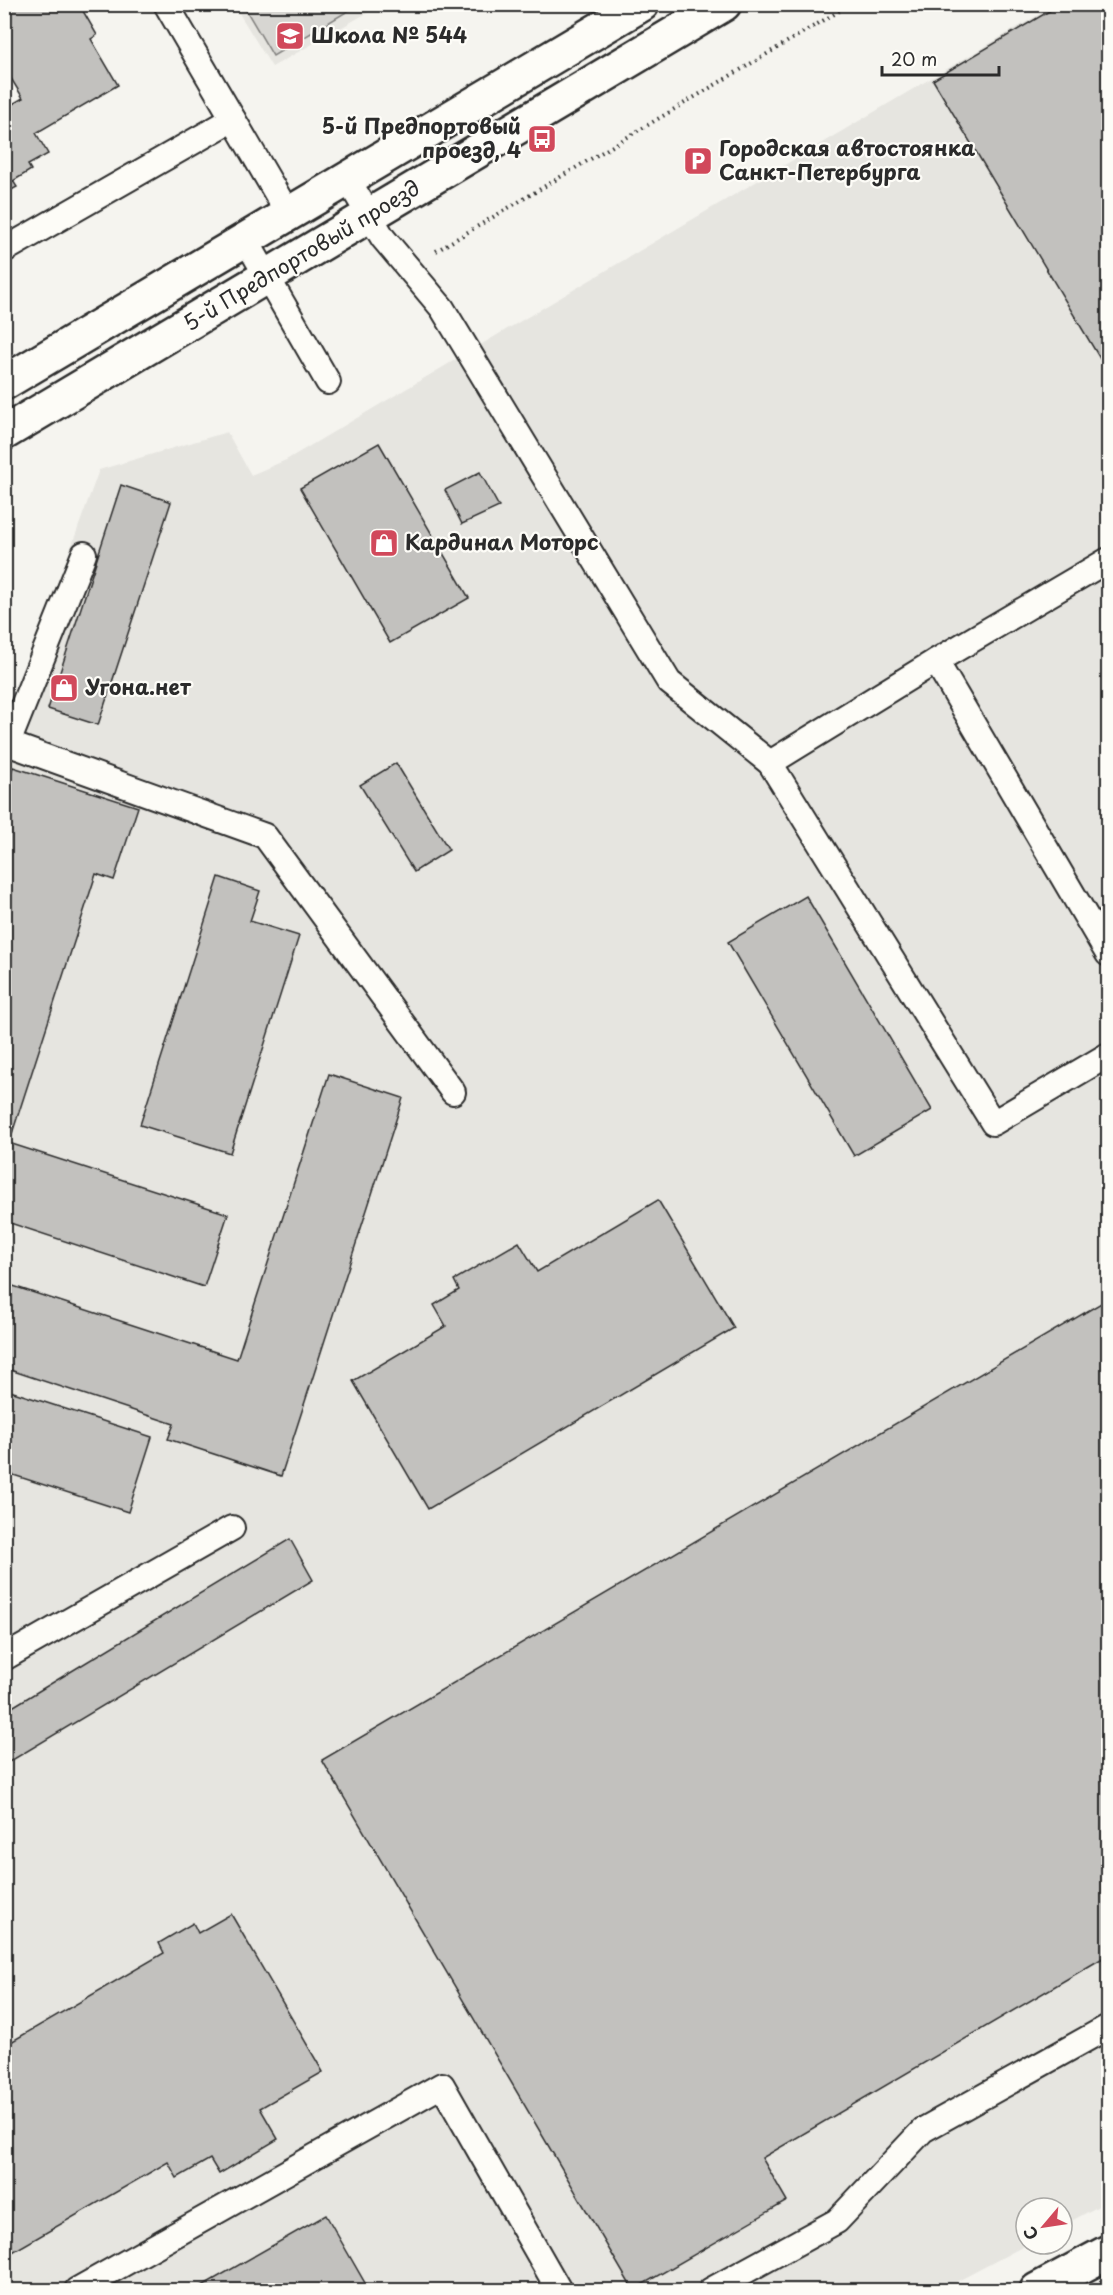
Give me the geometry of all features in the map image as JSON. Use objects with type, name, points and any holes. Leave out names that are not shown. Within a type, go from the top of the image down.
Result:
[{"type":"street","name":"5-й Предпортовый проезд","points":[[4,383],[642,4]]},
{"type":"street","name":"5-й Предпортовый проезд","points":[[4,434],[724,4]]},
{"type":"street","points":[[1037,2290],[1108,2252]]},
{"type":"lane","points":[[166,4],[289,215]]},
{"type":"lane","points":[[4,250],[233,119]]},
{"type":"lane","points":[[348,180],[382,238],[442,308],[669,682],[770,764],[993,1123],[1108,1055]]},
{"type":"lane","points":[[246,240],[328,382]]},
{"type":"lane","points":[[84,554],[6,742],[265,836],[453,1092]]},
{"type":"lane","points":[[770,764],[936,661],[1108,560]]},
{"type":"lane","points":[[936,661],[1108,954]]},
{"type":"lane","points":[[4,1658],[232,1528]]},
{"type":"lane","points":[[711,2290],[837,2221],[923,2130],[1108,2027]]},
{"type":"lane","points":[[77,2290],[442,2085],[559,2290]]},
{"type":"path","points":[[407,268],[851,4]]},
{"type":"shaded area","name":"Школа № 544","points":[[234,5],[381,5],[272,67]]},
{"type":"shaded area","name":"Школа № 544","points":[[243,5],[358,5],[273,56]]},
{"type":"shaded area","points":[[1055,5],[1108,5],[1108,2201],[1074,2219],[1074,2196],[1014,2196],[1014,2251],[941,2290],[5,2290],[4,733],[99,470],[227,432],[251,475],[286,460]]},
{"type":"building","points":[[4,4],[79,4],[97,35],[91,39],[118,85],[36,133],[48,154],[28,165],[31,170],[13,181],[17,187],[4,194],[4,109],[23,98],[4,67]]},
{"type":"building","points":[[1061,4],[1108,4],[1108,372],[933,80]]},
{"type":"building","name":"Кардинал Моторс","points":[[379,443],[469,598],[390,643],[300,488]]},
{"type":"building","points":[[480,472],[499,507],[462,524],[445,490]]},
{"type":"building","points":[[121,485],[171,502],[98,725],[48,709]]},
{"type":"building","points":[[396,763],[449,850],[414,872],[360,785]]},
{"type":"building","points":[[13,767],[138,807],[114,880],[96,874],[9,1143],[228,1214],[204,1287],[4,1221],[4,792]]},
{"type":"building","points":[[219,877],[260,891],[250,921],[299,936],[230,1153],[140,1125]]},
{"type":"building","points":[[806,896],[932,1110],[854,1156],[728,942]]},
{"type":"building","points":[[329,1074],[403,1098],[281,1476],[168,1439],[174,1424],[4,1368],[4,1283],[237,1359]]},
{"type":"building","points":[[658,1200],[734,1328],[428,1509],[353,1381],[446,1326],[434,1305],[459,1290],[454,1280],[519,1242],[537,1272]]},
{"type":"building","points":[[1108,1299],[1108,1955],[762,2158],[787,2201],[633,2290],[322,1760]]},
{"type":"building","points":[[4,1389],[152,1437],[128,1512],[4,1472]]},
{"type":"building","points":[[290,1539],[313,1580],[4,1765],[4,1712]]},
{"type":"building","points":[[231,1914],[323,2072],[260,2108],[278,2139],[219,2174],[210,2159],[177,2178],[168,2162],[4,2257],[4,2046],[164,1953],[159,1943],[193,1923],[198,1933]]},
{"type":"building","points":[[326,2215],[369,2290],[195,2290]]},
{"type":"place","name":"Школа № 544","points":[[290,36]]},
{"type":"place","name":"5-й Предпортовый проезд, 4","points":[[542,139]]},
{"type":"place","name":"Городская автостоянка Санкт-Петербурга","points":[[698,161]]},
{"type":"place","name":"Кардинал Моторс","points":[[384,543]]},
{"type":"place","name":"Угона.нет","points":[[64,688]]}]
